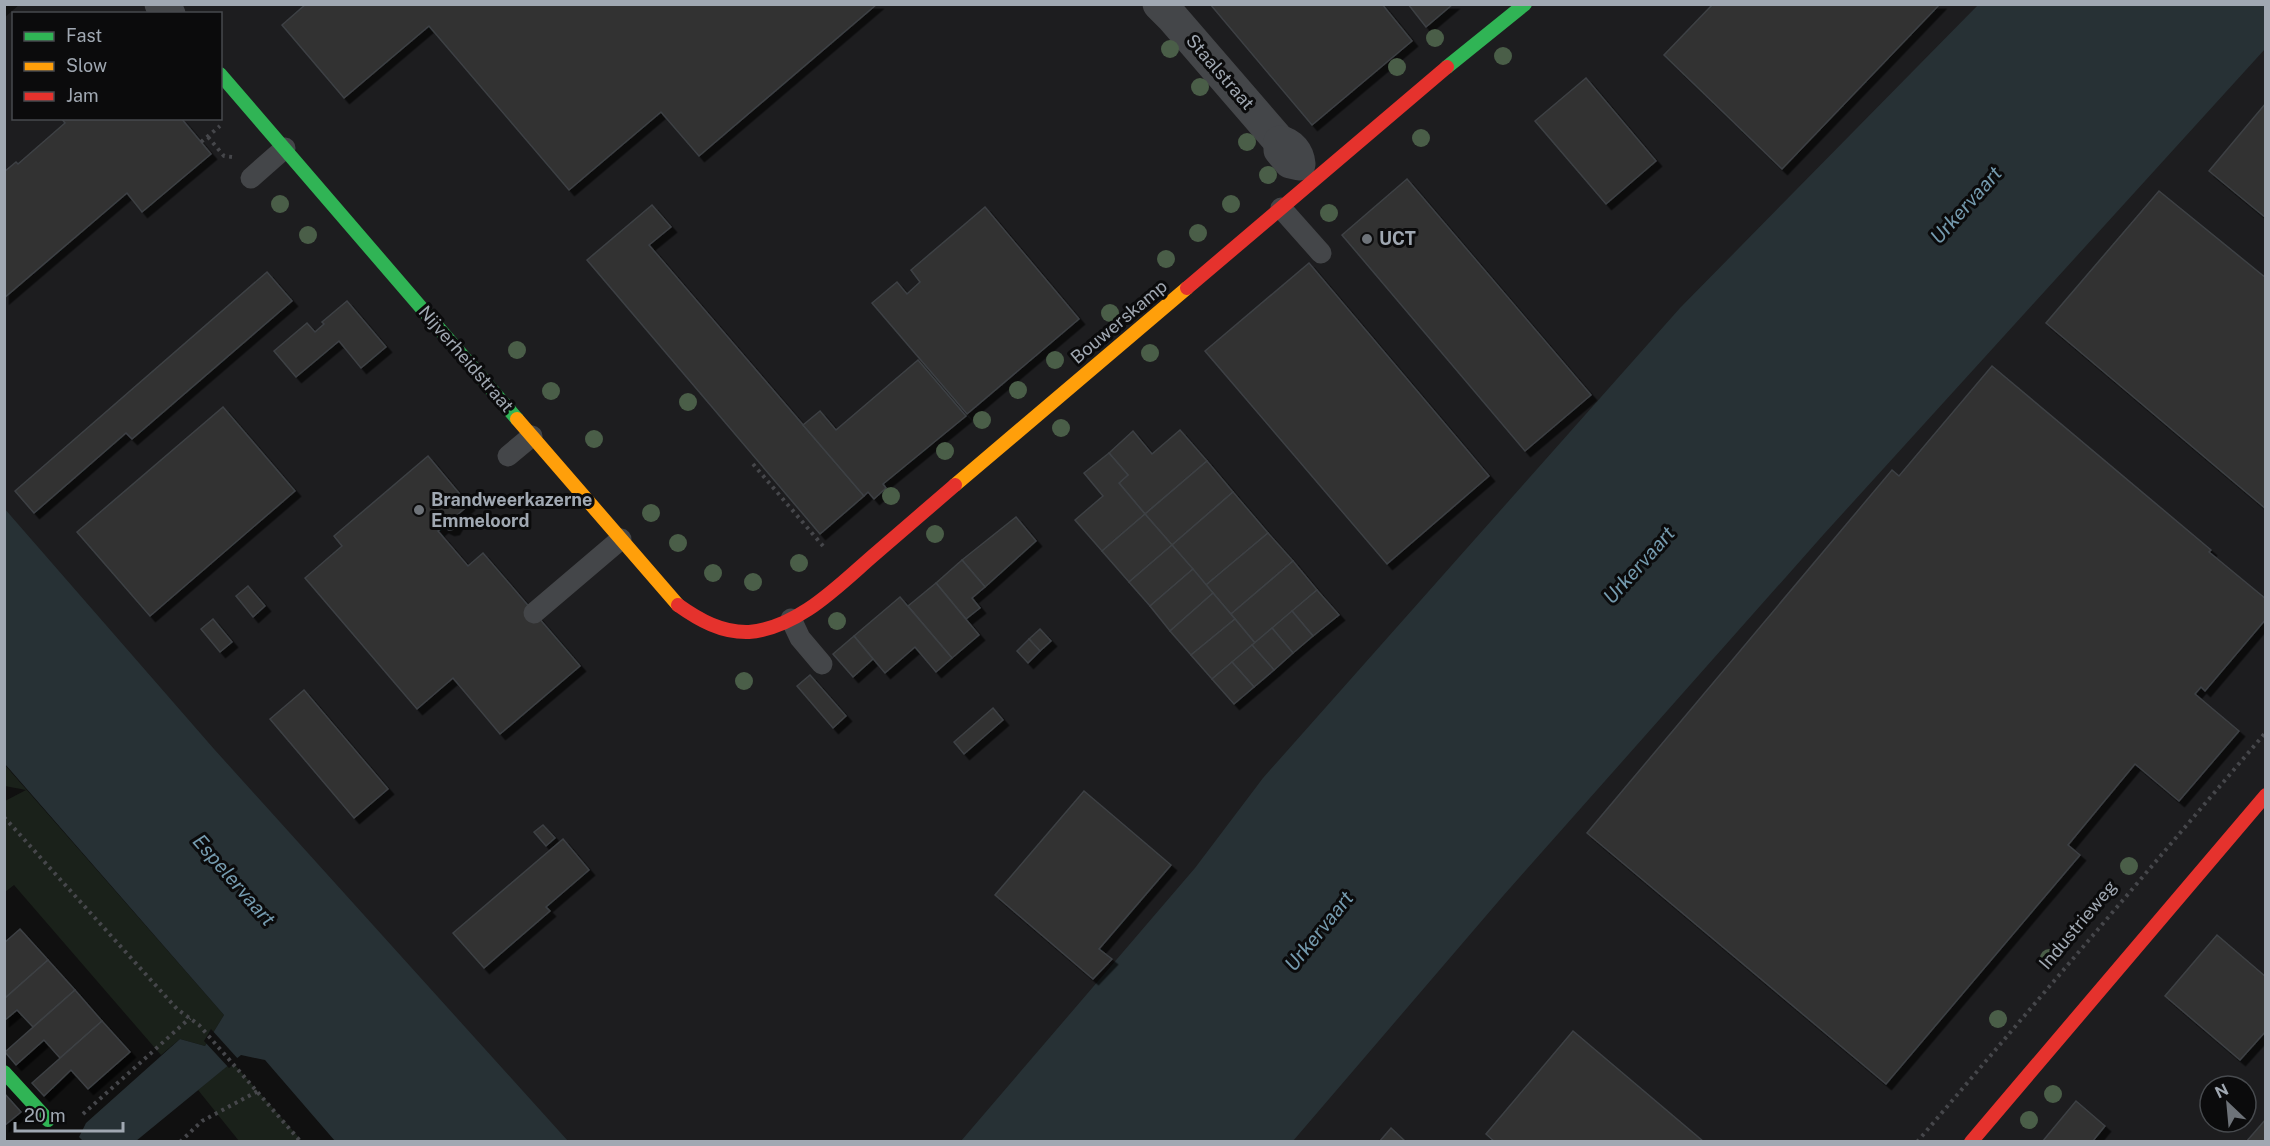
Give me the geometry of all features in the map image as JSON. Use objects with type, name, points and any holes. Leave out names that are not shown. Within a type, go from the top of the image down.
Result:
[{"type":"street","name":"Staalstraat","points":[[1159,4],[1172,16],[1297,162]]},
{"type":"street","name":"Bouwerskamp","points":[[722,629],[740,633],[770,628],[791,619],[824,597],[1281,208],[1297,162],[1525,4]]},
{"type":"street","name":"Nijverheidstraat","points":[[222,76],[673,601],[687,613],[722,629]]},
{"type":"street","points":[[1971,1142],[2265,795]]},
{"type":"street","points":[[4,1072],[48,1120]]},
{"type":"lane","points":[[251,177],[285,148]]},
{"type":"lane","points":[[1281,208],[1321,253]]},
{"type":"lane","points":[[508,456],[532,436]]},
{"type":"lane","points":[[534,613],[621,539]]},
{"type":"lane","points":[[791,619],[800,638],[822,664]]},
{"type":"path","points":[[201,142],[223,124]]},
{"type":"path","points":[[208,136],[224,156]]},
{"type":"path","points":[[753,464],[823,546]]},
{"type":"path","name":"Industrieweg","points":[[1917,1142],[2265,732]]},
{"type":"path","points":[[4,817],[177,1008],[199,1025],[301,1142]]},
{"type":"path","points":[[81,1116],[190,1018]]},
{"type":"path","points":[[180,1142],[202,1121],[258,1091]]},
{"type":"shaded area","points":[[20,4],[2265,5],[2265,1141],[510,1141],[5,528],[4,18]]},
{"type":"shaded area","points":[[4,764],[224,1015],[205,1046],[180,1039],[161,1055],[14,885],[5,892],[5,801],[26,790],[5,786]]},
{"type":"shaded area","points":[[232,1062],[302,1141],[239,1141],[198,1090]]},
{"type":"water","name":"Urkervaart","points":[[1978,5],[2265,5],[2265,49],[1824,534],[1503,896],[1293,1141],[961,1141],[1195,868],[1263,778],[1680,308]]},
{"type":"water","name":"Espelervaart","points":[[4,508],[214,749],[568,1141],[335,1141],[265,1060],[241,1055],[136,1141],[83,1141],[79,1137],[86,1123],[180,1039],[205,1046],[224,1015],[5,764]]},
{"type":"pier","points":[[211,1029],[239,1060],[229,1068],[204,1041]]},
{"type":"building","points":[[306,4],[877,4],[699,156],[661,112],[569,190],[429,26],[344,98],[282,25]]},
{"type":"building","points":[[1210,4],[1382,4],[1412,41],[1312,125]]},
{"type":"building","points":[[1408,4],[1453,4],[1426,27]]},
{"type":"building","points":[[1713,4],[1940,4],[1782,169],[1664,55]]},
{"type":"building","points":[[1586,78],[1656,161],[1606,204],[1535,121]]},
{"type":"building","points":[[2266,103],[2266,218],[2209,171]]},
{"type":"building","points":[[63,120],[183,120],[211,154],[142,212],[127,193],[4,298],[4,172],[16,162],[18,164],[65,123]]},
{"type":"building","points":[[1407,179],[1591,395],[1525,451],[1342,235]]},
{"type":"building","points":[[2159,191],[2266,278],[2266,509],[2046,323]]},
{"type":"building","points":[[652,205],[671,227],[649,245],[864,496],[820,534],[587,260]]},
{"type":"building","points":[[985,207],[1079,319],[967,414],[872,303],[897,282],[907,294],[920,282],[911,270]]},
{"type":"building","points":[[1309,263],[1489,476],[1387,564],[1205,351]]},
{"type":"building","points":[[267,272],[292,301],[132,439],[126,433],[34,513],[15,491]]},
{"type":"building","points":[[347,301],[386,347],[361,368],[339,341],[296,377],[274,351],[307,323],[315,332],[324,324],[322,322]]},
{"type":"building","points":[[918,360],[966,416],[883,484],[886,488],[874,499],[868,492],[864,496],[803,425],[820,411],[836,430]]},
{"type":"building","points":[[1992,366],[2266,599],[2266,619],[2205,691],[2201,687],[2195,694],[2239,731],[2179,801],[2135,764],[2068,845],[2080,855],[1886,1084],[1587,833],[1892,470],[1899,476]]},
{"type":"building","points":[[223,407],[295,491],[150,616],[77,532]]},
{"type":"building","points":[[1180,430],[1207,461],[1145,514],[1119,483],[1128,475],[1109,453],[1133,431],[1152,454]]},
{"type":"building","points":[[1109,453],[1128,475],[1119,483],[1145,514],[1102,551],[1075,520],[1103,496],[1084,473]]},
{"type":"building","points":[[428,456],[469,505],[457,515],[458,522],[454,529],[449,530],[443,527],[438,531],[468,566],[483,553],[580,666],[500,734],[453,678],[417,709],[305,578],[342,546],[334,536]]},
{"type":"building","points":[[1207,461],[1233,492],[1172,545],[1145,514]]},
{"type":"building","points":[[1233,492],[1268,533],[1206,585],[1172,545]]},
{"type":"building","points":[[1145,514],[1172,545],[1129,582],[1102,551]]},
{"type":"building","points":[[1016,517],[1036,541],[985,587],[962,560]]},
{"type":"building","points":[[1268,533],[1293,561],[1231,614],[1206,585]]},
{"type":"building","points":[[1172,545],[1193,569],[1150,606],[1129,582]]},
{"type":"building","points":[[962,560],[985,587],[972,598],[980,608],[966,619],[936,583]]},
{"type":"building","points":[[1293,561],[1317,590],[1255,643],[1231,614]]},
{"type":"building","points":[[1193,569],[1213,593],[1170,631],[1150,606]]},
{"type":"building","points":[[936,583],[979,635],[952,658],[908,606]]},
{"type":"building","points":[[248,586],[265,606],[253,617],[236,596]]},
{"type":"building","points":[[1317,590],[1339,615],[1313,636],[1292,611]]},
{"type":"building","points":[[1213,593],[1235,619],[1191,655],[1170,631]]},
{"type":"building","points":[[900,597],[952,658],[936,672],[915,647],[885,673],[854,636]]},
{"type":"building","points":[[1292,611],[1313,636],[1293,653],[1272,628]]},
{"type":"building","points":[[213,619],[232,642],[220,652],[201,629]]},
{"type":"building","points":[[1235,619],[1255,643],[1212,679],[1191,655]]},
{"type":"building","points":[[1272,628],[1293,653],[1274,670],[1252,645]]},
{"type":"building","points":[[1040,629],[1051,641],[1040,651],[1029,639]]},
{"type":"building","points":[[854,636],[873,659],[853,677],[833,654]]},
{"type":"building","points":[[1029,639],[1040,651],[1028,663],[1017,651]]},
{"type":"building","points":[[1252,645],[1274,670],[1254,687],[1232,662]]},
{"type":"building","points":[[1232,662],[1254,687],[1234,704],[1212,679]]},
{"type":"building","points":[[810,675],[846,716],[833,728],[797,686]]},
{"type":"building","points":[[304,690],[388,789],[354,818],[270,719]]},
{"type":"building","points":[[993,708],[1003,720],[964,754],[954,742]]},
{"type":"building","points":[[1084,791],[1171,865],[1099,949],[1112,959],[1093,979],[995,895]]},
{"type":"building","points":[[543,825],[555,838],[546,846],[534,832]]},
{"type":"building","points":[[563,839],[589,870],[546,907],[550,911],[484,968],[453,933]]},
{"type":"building","points":[[20,929],[48,960],[6,997],[4,995],[4,943]]},
{"type":"building","points":[[2217,935],[2266,977],[2266,1031],[2240,1060],[2165,996]]},
{"type":"building","points":[[48,960],[75,990],[33,1027],[17,1010],[4,1021],[4,999]]},
{"type":"building","points":[[75,990],[102,1021],[60,1058],[44,1040],[16,1065],[5,1052]]},
{"type":"building","points":[[102,1021],[130,1052],[88,1089],[71,1070],[44,1096],[32,1083]]},
{"type":"building","points":[[1573,1031],[1704,1142],[1495,1142],[1486,1134]]},
{"type":"building","points":[[4,1093],[21,1112],[4,1126]]},
{"type":"building","points":[[2076,1101],[2105,1126],[2092,1142],[2042,1142]]},
{"type":"building","points":[[2266,1119],[2266,1142],[2246,1142],[2253,1134],[2258,1134],[2258,1128]]},
{"type":"building","points":[[1391,1128],[1406,1142],[1379,1142]]},
{"type":"traffic: fast","points":[[1447,67],[1525,4]]},
{"type":"traffic: fast","points":[[222,76],[517,419]]},
{"type":"traffic: fast","points":[[4,1072],[48,1120]]},
{"type":"traffic: slow","points":[[955,485],[1187,288]]},
{"type":"traffic: slow","points":[[517,419],[678,605]]},
{"type":"traffic: jam","points":[[1187,288],[1447,67]]},
{"type":"traffic: jam","points":[[678,605],[694,616],[720,628],[739,632],[767,629],[785,622],[818,603],[833,591],[955,485]]},
{"type":"traffic: jam","points":[[1971,1142],[2266,795]]},
{"type":"place","name":"UCT","points":[[1367,239]]},
{"type":"place","name":"Brandweerkazerne Emmeloord","points":[[419,510]]}]
